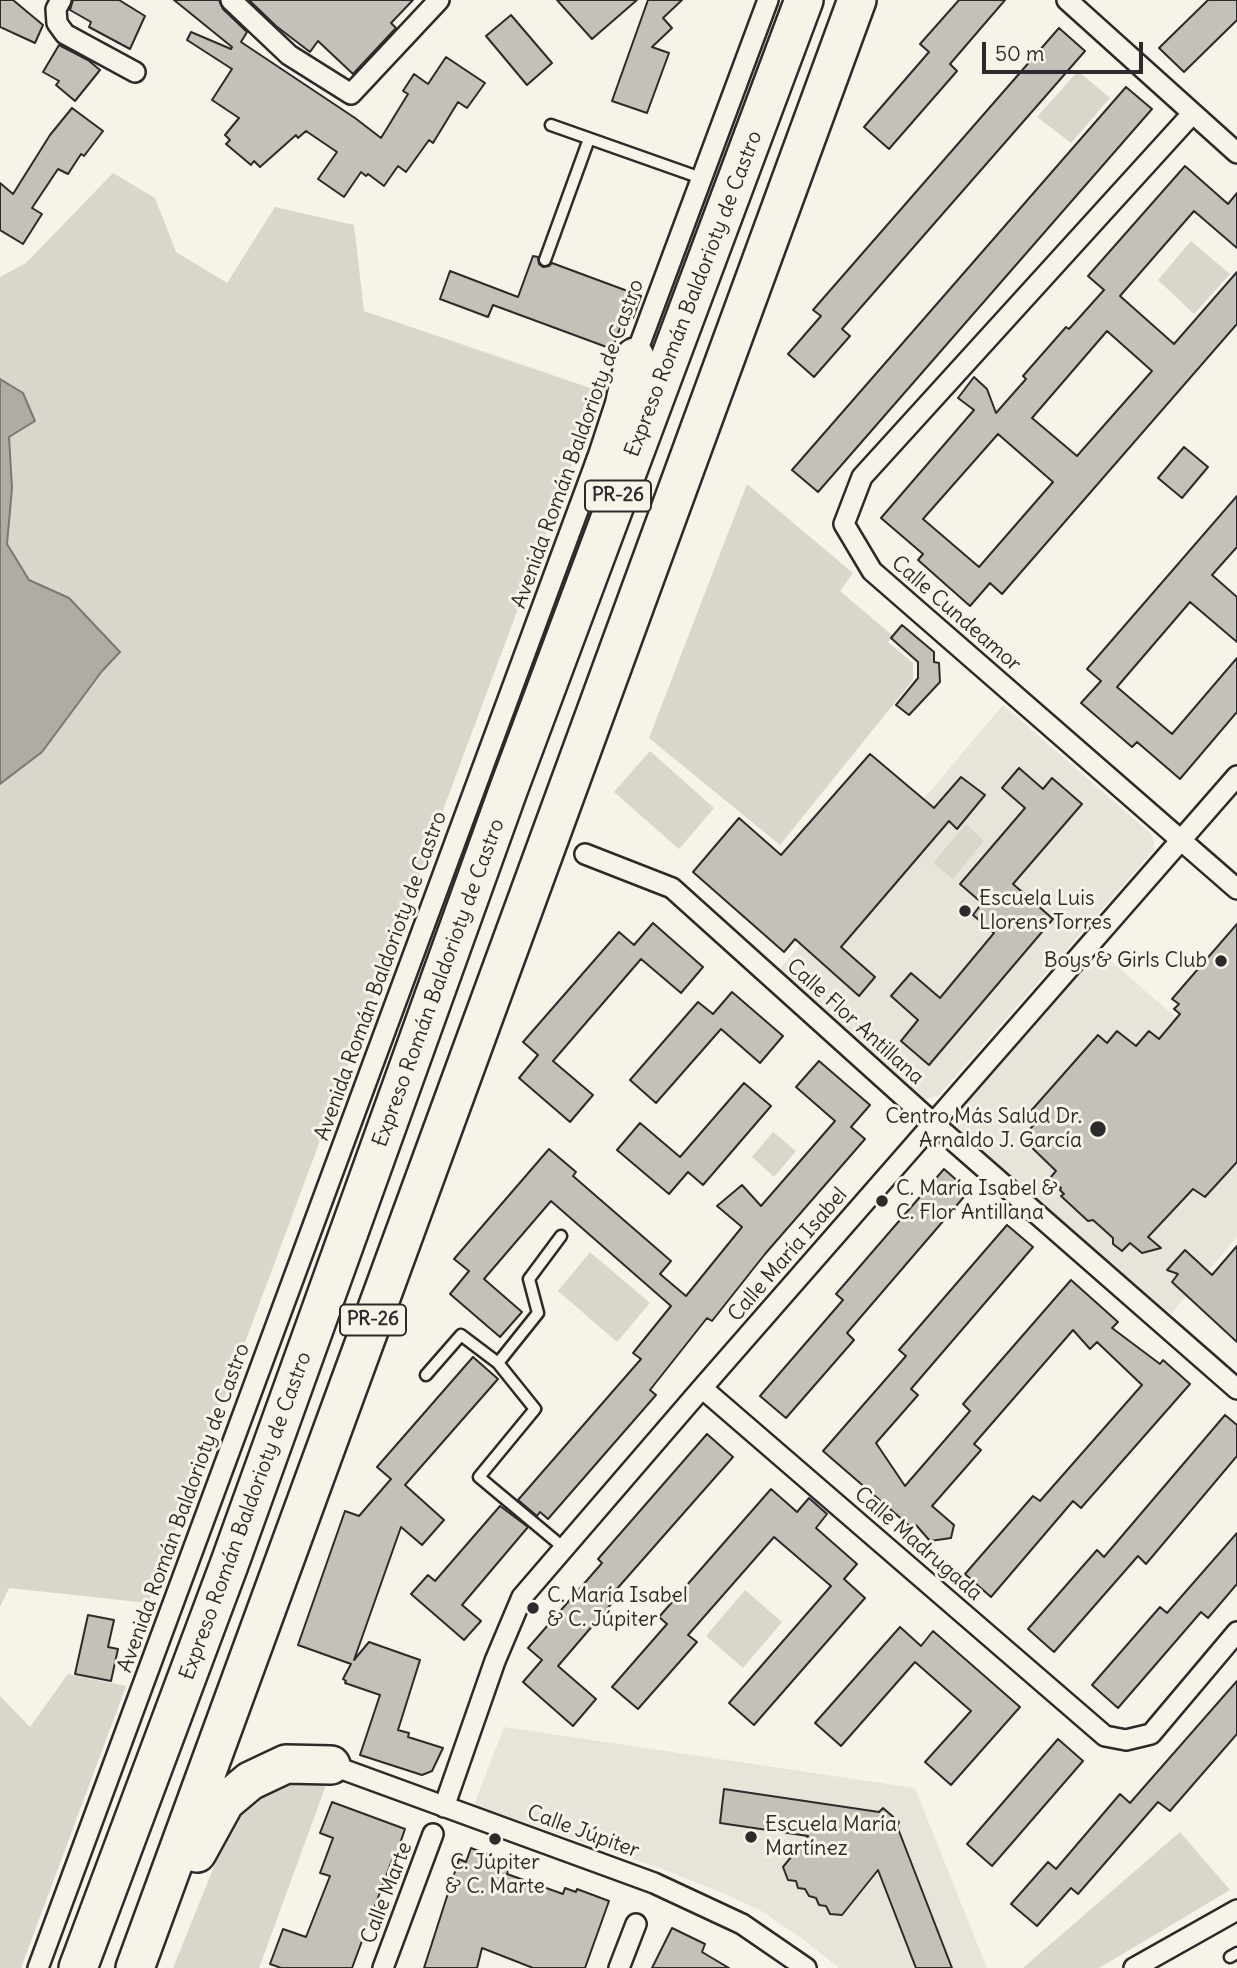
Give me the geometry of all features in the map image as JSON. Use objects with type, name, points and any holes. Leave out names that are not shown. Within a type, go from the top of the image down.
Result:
[{"type":"highway","name":"Expreso Román Baldorioty de Castro","points":[[78,1968],[229,1565],[509,788],[804,0]]},
{"type":"highway","name":"PR-26","points":[[136,1967],[857,0]]},
{"type":"highway","points":[[509,788],[537,671],[624,406],[635,357]]},
{"type":"highway","points":[[136,1967],[225,1802],[250,1781],[286,1764],[331,1765]]},
{"type":"street","points":[[61,0],[55,9],[57,23],[65,34],[135,72]]},
{"type":"street","points":[[231,0],[289,55],[351,94],[439,0]]},
{"type":"street","name":"Avenida Román Baldorioty de Castro","points":[[38,1968],[768,0]]},
{"type":"street","points":[[1067,0],[1237,153]]},
{"type":"street","name":"Calle Cundeamor","points":[[1192,114],[862,477],[844,524],[872,571],[1237,889]]},
{"type":"street","name":"Calle María Isabel","points":[[444,1807],[495,1661],[522,1597],[1237,776]]},
{"type":"street","name":"Calle Flor Antillana","points":[[585,854],[672,888],[933,1123],[1237,1389]]},
{"type":"street","name":"Calle Madrugada","points":[[702,1388],[1105,1736],[1125,1740],[1151,1734],[1237,1632]]},
{"type":"street","name":"Calle Júpiter","points":[[331,1765],[654,1883],[742,1924],[806,1968]]},
{"type":"street","name":"Calle Marte","points":[[383,1968],[433,1835]]},
{"type":"street","points":[[1134,1968],[1237,1910]]},
{"type":"street","points":[[619,1968],[636,1924]]},
{"type":"lane","points":[[551,125],[701,178]]},
{"type":"lane","points":[[545,260],[589,139]]},
{"type":"lane","points":[[498,1363],[538,1313],[529,1279],[561,1236]]},
{"type":"lane","points":[[426,1375],[461,1335],[498,1363],[535,1409],[479,1477],[564,1548]]},
{"type":"shaded area","points":[[1078,71],[1110,98],[1071,143],[1037,117]]},
{"type":"shaded area","points":[[113,173],[155,198],[176,252],[227,283],[275,207],[354,225],[364,311],[599,391],[148,1603],[9,1588],[0,1607],[0,784],[42,752],[102,671],[120,652],[69,598],[29,580],[7,544],[12,488],[9,437],[23,393],[0,379],[0,277],[26,263]]},
{"type":"shaded area","points":[[1191,241],[1230,274],[1194,314],[1158,280]]},
{"type":"shaded area","points":[[0,379],[23,393],[35,421],[9,437],[12,488],[7,544],[29,580],[69,598],[120,652],[102,671],[42,752],[0,784]]},
{"type":"shaded area","points":[[747,484],[853,573],[840,591],[893,636],[888,642],[913,663],[913,680],[780,845],[649,738]]},
{"type":"shaded area","name":"Escuela Luis Llorens Torres","points":[[1003,705],[1151,834],[1153,851],[938,1096],[922,1100],[778,971]]},
{"type":"shaded area","points":[[650,751],[714,808],[679,849],[614,792]]},
{"type":"shaded area","points":[[966,824],[984,841],[953,879],[933,863]]},
{"type":"shaded area","name":"Centro Más Salud Dr. Arnaldo J. García","points":[[1098,950],[1237,1070],[1237,1237],[1171,1314],[961,1133],[957,1126],[960,1110]]},
{"type":"shaded area","points":[[773,1132],[796,1151],[774,1177],[752,1157]]},
{"type":"shaded area","points":[[590,1252],[650,1303],[617,1342],[558,1291]]},
{"type":"shaded area","points":[[745,1590],[782,1622],[743,1668],[706,1636]]},
{"type":"shaded area","points":[[68,1674],[126,1686],[21,1968],[0,1968],[0,1696],[30,1727]]},
{"type":"shaded area","name":"Escuela María Martínez","points":[[504,1727],[915,1788],[987,1968],[839,1968],[763,1912],[728,1895],[662,1869],[474,1805]]},
{"type":"shaded area","points":[[329,1777],[259,1968],[173,1968],[235,1815],[259,1785]]},
{"type":"shaded area","points":[[1180,1832],[1230,1890],[1099,1968],[1023,1968]]},
{"type":"building","points":[[0,0],[13,0],[43,25],[35,43],[0,27]]},
{"type":"building","points":[[73,0],[119,0],[145,16],[130,49],[89,27],[91,22],[70,10]]},
{"type":"building","points":[[174,0],[219,0],[223,9],[247,32],[241,42],[381,138],[408,94],[403,91],[414,74],[428,84],[446,57],[485,83],[467,108],[458,102],[433,143],[429,140],[406,172],[398,166],[384,186],[361,172],[344,197],[318,179],[337,152],[306,131],[298,138],[296,135],[260,167],[254,161],[251,165],[226,144],[230,140],[225,135],[239,118],[212,100],[232,69],[187,40],[191,32],[231,49],[232,47]]},
{"type":"building","points":[[249,0],[413,0],[391,23],[396,28],[353,74],[318,41],[310,52],[276,26]]},
{"type":"building","points":[[557,0],[637,0],[592,39]]},
{"type":"building","points":[[648,0],[682,0],[663,18],[672,28],[652,47],[669,53],[647,113],[612,101]]},
{"type":"building","points":[[959,0],[1005,0],[950,64],[957,71],[889,149],[864,127],[929,52],[920,44]]},
{"type":"building","points":[[1208,0],[1237,0],[1237,20],[1184,72],[1159,48]]},
{"type":"building","points":[[511,15],[552,63],[527,85],[486,36]]},
{"type":"building","points":[[1059,28],[1085,51],[842,329],[850,336],[814,377],[788,354],[821,316],[813,310]]},
{"type":"building","points":[[59,45],[88,60],[100,70],[75,101],[56,85],[59,81],[43,72]]},
{"type":"building","points":[[1126,87],[1152,109],[818,492],[792,470]]},
{"type":"building","points":[[72,108],[103,131],[84,156],[81,154],[68,174],[58,169],[32,208],[42,214],[23,244],[0,230],[0,183],[13,194],[50,135]]},
{"type":"building","points":[[1185,166],[1228,204],[1237,193],[1237,248],[1194,211],[1120,296],[1174,344],[1237,272],[1237,324],[1002,594],[990,583],[970,606],[918,560],[923,554],[881,518],[974,410],[958,398],[974,377],[987,389],[996,413],[1026,379],[1023,376],[1066,327],[1069,329],[1104,290],[1088,276]],"holes":[[[1107,331],[1152,371],[1077,456],[1032,418]],[[998,434],[1053,482],[979,567],[923,519]]]},
{"type":"building","points":[[533,256],[538,257],[539,264],[543,267],[552,263],[641,296],[633,318],[625,315],[612,349],[493,305],[488,317],[440,299],[450,271],[518,297]]},
{"type":"building","points":[[1184,447],[1208,467],[1182,498],[1158,478]]},
{"type":"building","points":[[1237,496],[1237,547],[1212,575],[1237,597],[1237,642],[1190,602],[1117,687],[1172,734],[1237,658],[1237,712],[1180,779],[1137,742],[1132,747],[1081,703],[1101,681],[1087,669]]},
{"type":"building","points":[[902,625],[934,652],[934,662],[939,663],[940,682],[909,715],[896,705],[918,678],[918,662],[891,638]]},
{"type":"building","points":[[870,754],[934,808],[961,777],[985,795],[957,829],[949,821],[841,947],[875,977],[859,996],[795,939],[784,952],[693,872],[739,818],[781,855]]},
{"type":"building","points":[[1019,768],[1043,789],[1052,778],[1082,804],[1013,884],[1053,919],[929,1065],[901,1041],[918,1020],[891,996],[911,973],[940,998],[994,933],[973,915],[982,903],[960,884],[1025,808],[1002,788]]},
{"type":"building","points":[[653,923],[703,967],[681,993],[641,959],[553,1061],[593,1095],[570,1122],[519,1078],[538,1055],[523,1042],[619,932],[634,945]]},
{"type":"building","points":[[1237,924],[1237,1162],[1205,1197],[1193,1189],[1148,1237],[1161,1248],[1142,1253],[1130,1243],[1122,1251],[1113,1244],[1113,1238],[1102,1228],[1093,1220],[1088,1221],[1061,1196],[1064,1194],[1061,1188],[1050,1178],[1056,1171],[1022,1138],[1039,1119],[1030,1112],[1098,1035],[1107,1043],[1117,1031],[1136,1046],[1149,1031],[1159,1039],[1180,1014],[1174,1009],[1179,1004],[1172,999]]},
{"type":"building","points":[[732,992],[783,1036],[760,1063],[721,1029],[656,1103],[630,1080],[698,1002],[713,1014]]},
{"type":"building","points":[[819,1061],[870,1105],[851,1127],[865,1139],[765,1254],[712,1321],[707,1318],[650,1390],[656,1395],[548,1519],[540,1512],[537,1516],[518,1500],[641,1359],[633,1353],[671,1306],[551,1201],[484,1279],[522,1312],[500,1337],[450,1294],[469,1271],[454,1259],[549,1149],[576,1172],[573,1176],[671,1261],[660,1274],[686,1296],[742,1227],[717,1206],[742,1185],[761,1206],[835,1121],[796,1087]]},
{"type":"building","points":[[744,1083],[771,1106],[703,1185],[688,1172],[669,1194],[617,1150],[640,1123],[680,1157]]},
{"type":"building","points":[[944,1169],[969,1191],[847,1333],[854,1340],[786,1418],[760,1396],[843,1300],[836,1294]]},
{"type":"building","points":[[1007,1225],[1033,1247],[911,1389],[918,1395],[876,1443],[905,1486],[970,1411],[963,1404],[1071,1280],[1118,1322],[1112,1328],[1160,1364],[1163,1360],[1190,1384],[1081,1508],[1073,1501],[991,1597],[965,1574],[1033,1496],[1040,1501],[1142,1385],[1097,1342],[1090,1349],[1073,1330],[974,1444],[981,1450],[932,1506],[954,1525],[951,1538],[930,1541],[916,1525],[913,1529],[823,1451],[906,1356],[899,1350]]},
{"type":"building","points":[[1237,1246],[1237,1342],[1172,1282],[1178,1274],[1167,1270],[1185,1250],[1212,1275]]},
{"type":"building","points":[[473,1357],[498,1379],[405,1485],[444,1520],[422,1545],[401,1527],[354,1660],[369,1642],[420,1660],[398,1730],[409,1733],[408,1737],[443,1748],[432,1771],[422,1775],[360,1755],[380,1695],[345,1683],[343,1679],[351,1664],[298,1645],[345,1511],[359,1516],[391,1479],[377,1467]]},
{"type":"building","points":[[1225,1415],[1237,1425],[1237,1456],[1146,1564],[1138,1556],[1054,1652],[1028,1629],[1097,1550],[1104,1557]]},
{"type":"building","points":[[707,1434],[733,1457],[608,1599],[612,1603],[558,1666],[596,1699],[573,1726],[523,1682],[542,1660],[528,1648],[602,1563],[598,1559]]},
{"type":"building","points":[[771,1489],[797,1512],[809,1498],[827,1514],[816,1528],[857,1564],[844,1579],[865,1598],[754,1725],[729,1703],[831,1586],[774,1537],[688,1635],[697,1642],[638,1709],[612,1687],[667,1624],[659,1617]]},
{"type":"building","points":[[500,1506],[528,1527],[462,1605],[481,1621],[464,1640],[411,1594],[428,1575],[435,1581]]},
{"type":"building","points":[[1237,1533],[1237,1584],[1208,1618],[1201,1612],[1118,1708],[1092,1685],[1160,1607],[1167,1613]]},
{"type":"building","points":[[88,1615],[114,1620],[108,1647],[118,1649],[111,1681],[75,1674]]},
{"type":"building","points":[[900,1627],[921,1646],[933,1631],[1020,1707],[951,1785],[925,1762],[971,1711],[915,1662],[841,1746],[815,1723]]},
{"type":"building","points":[[1237,1681],[1237,1734],[1170,1811],[1158,1802],[1078,1894],[1071,1888],[1037,1926],[1011,1904],[1048,1862],[1056,1869],[1120,1794],[1130,1803]]},
{"type":"building","points":[[1058,1739],[1083,1761],[992,1866],[967,1844]]},
{"type":"building","points":[[724,1789],[879,1812],[883,1808],[899,1822],[897,1826],[952,1968],[916,1968],[878,1870],[842,1915],[830,1914],[826,1906],[819,1905],[816,1898],[809,1896],[805,1889],[798,1888],[796,1881],[788,1880],[783,1867],[808,1836],[720,1823]]},
{"type":"building","points":[[332,1802],[405,1829],[352,1968],[281,1968],[270,1964],[283,1929],[306,1937],[330,1876],[320,1873],[333,1838],[320,1833]]},
{"type":"building","points":[[471,1848],[510,1865],[507,1874],[563,1894],[565,1888],[576,1892],[577,1889],[609,1901],[585,1968],[533,1968],[482,1948],[477,1968],[424,1968],[459,1859],[466,1862]]},
{"type":"building","points":[[672,1928],[705,1944],[702,1952],[729,1968],[652,1968]]},
{"type":"place","name":"Escuela Luis Llorens Torres","points":[[965,911]]},
{"type":"place","name":"Boys & Girls Club","points":[[1221,961]]},
{"type":"place","name":"Centro Más Salud Dr. Arnaldo J. García","points":[[1098,1129]]},
{"type":"place","name":"C. María Isabel & C. Flor Antillana","points":[[882,1201]]},
{"type":"place","name":"C. María Isabel & C. Júpiter","points":[[533,1608]]},
{"type":"place","name":"Escuela María Martínez","points":[[751,1837]]},
{"type":"place","name":"C. Júpiter & C. Marte","points":[[495,1839]]}]
